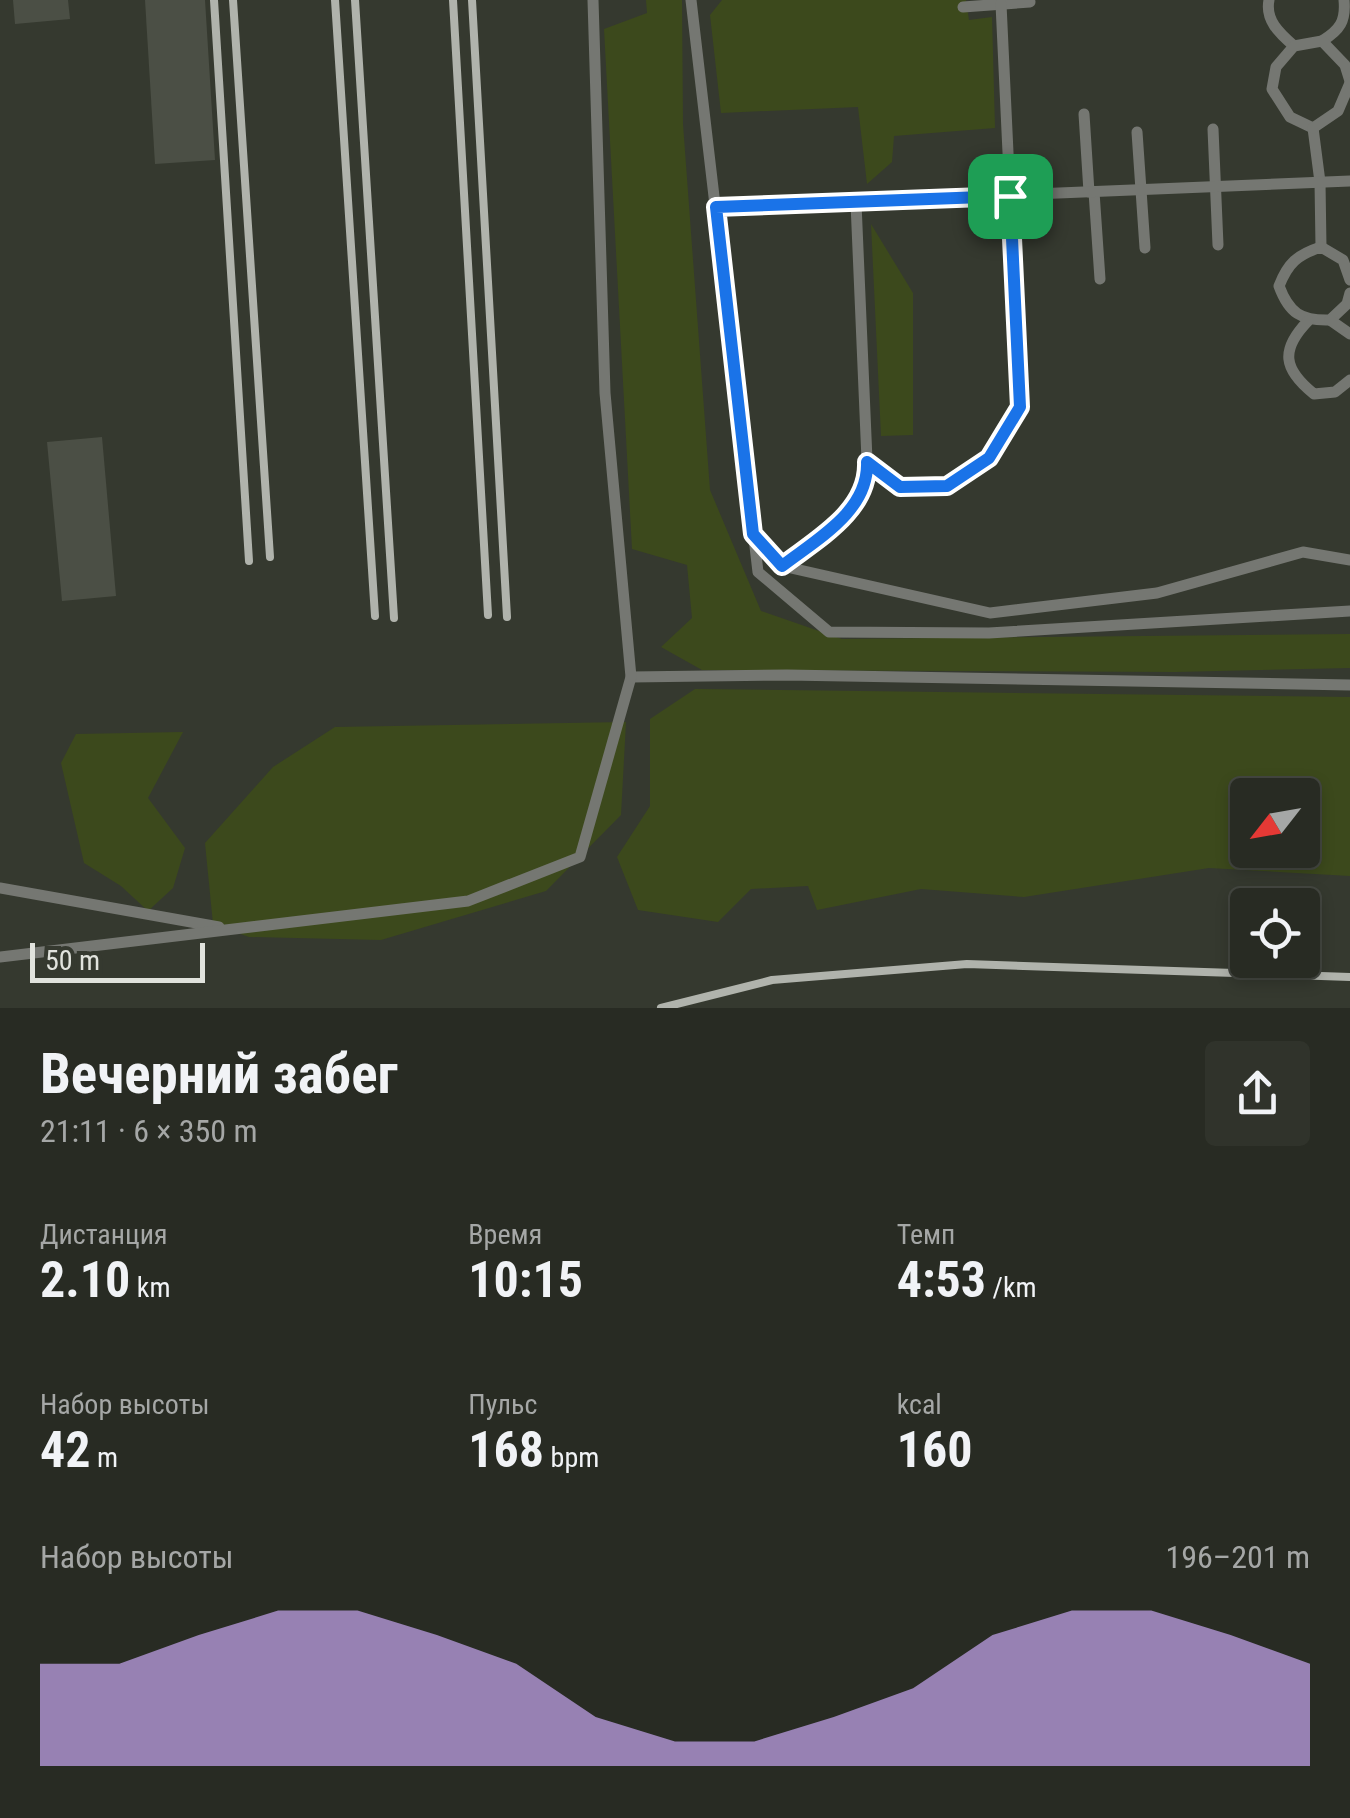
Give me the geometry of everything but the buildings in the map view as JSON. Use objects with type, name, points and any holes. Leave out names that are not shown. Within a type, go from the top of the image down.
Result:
[{"type":"lane","points":[[0,957],[468,901],[580,857],[631,677],[605,393],[593,0]]},
{"type":"lane","points":[[692,0],[758,572],[830,632],[989,634],[1350,611]]},
{"type":"lane","points":[[1269,0],[1274,28],[1294,46]]},
{"type":"lane","points":[[1313,128],[1290,117],[1272,89],[1276,67],[1294,46],[1322,41],[1337,32],[1346,16],[1344,0]]},
{"type":"lane","points":[[963,7],[1030,2]]},
{"type":"lane","points":[[867,462],[900,487],[947,486],[989,458],[1020,407],[1001,4]]},
{"type":"lane","points":[[1313,128],[1338,111],[1350,82],[1345,65],[1322,41]]},
{"type":"lane","points":[[1084,114],[1100,279]]},
{"type":"lane","points":[[1313,128],[1320,182],[1321,247]]},
{"type":"lane","points":[[1213,129],[1218,245]]},
{"type":"lane","points":[[1137,132],[1145,248]]},
{"type":"lane","points":[[716,207],[1350,180]]},
{"type":"lane","points":[[782,566],[845,518],[868,484],[856,203]]},
{"type":"lane","points":[[1350,280],[1342,260],[1321,247],[1302,253],[1287,265],[1279,286],[1287,308],[1308,321],[1330,320],[1350,334]]},
{"type":"lane","points":[[1330,320],[1347,304],[1350,293]]},
{"type":"lane","points":[[1308,321],[1292,338],[1287,359],[1294,378],[1314,394],[1335,392],[1350,380]]},
{"type":"lane","points":[[753,534],[782,566],[990,612],[1158,593],[1303,552],[1350,560]]},
{"type":"lane","points":[[631,677],[786,675],[1350,685]]},
{"type":"lane","points":[[0,888],[232,929]]},
{"type":"green space","points":[[646,0],[682,0],[683,124],[710,490],[761,611],[842,639],[1350,634],[1350,668],[1175,672],[702,670],[661,647],[692,618],[687,565],[632,549],[604,29],[647,13]]},
{"type":"green space","points":[[722,0],[966,0],[969,20],[992,17],[995,128],[894,136],[892,162],[867,184],[858,107],[721,113],[710,15]]},
{"type":"green space","points":[[871,224],[913,293],[913,435],[881,436]]},
{"type":"green space","points":[[695,689],[1350,697],[1350,876],[1209,868],[1024,897],[921,889],[817,910],[808,886],[751,889],[718,922],[638,910],[617,857],[650,806],[650,719]]},
{"type":"green space","points":[[626,722],[621,815],[546,891],[381,940],[249,937],[213,924],[205,843],[273,767],[335,727]]},
{"type":"green space","points":[[183,732],[148,798],[185,848],[173,888],[148,911],[121,886],[84,863],[61,763],[76,734]]},
{"type":"railway","points":[[214,0],[249,561]]},
{"type":"railway","points":[[233,0],[270,557]]},
{"type":"railway","points":[[335,0],[375,616]]},
{"type":"railway","points":[[355,0],[394,618]]},
{"type":"railway","points":[[453,0],[488,615]]},
{"type":"railway","points":[[472,0],[507,617]]},
{"type":"railway","points":[[661,1008],[772,980],[967,964],[1350,977]]},
{"type":"route","points":[[1010,196],[1022,386],[1020,407],[989,458],[947,486],[900,487],[867,462],[868,484],[845,518],[782,566],[753,534],[716,207],[1010,196]]}]
